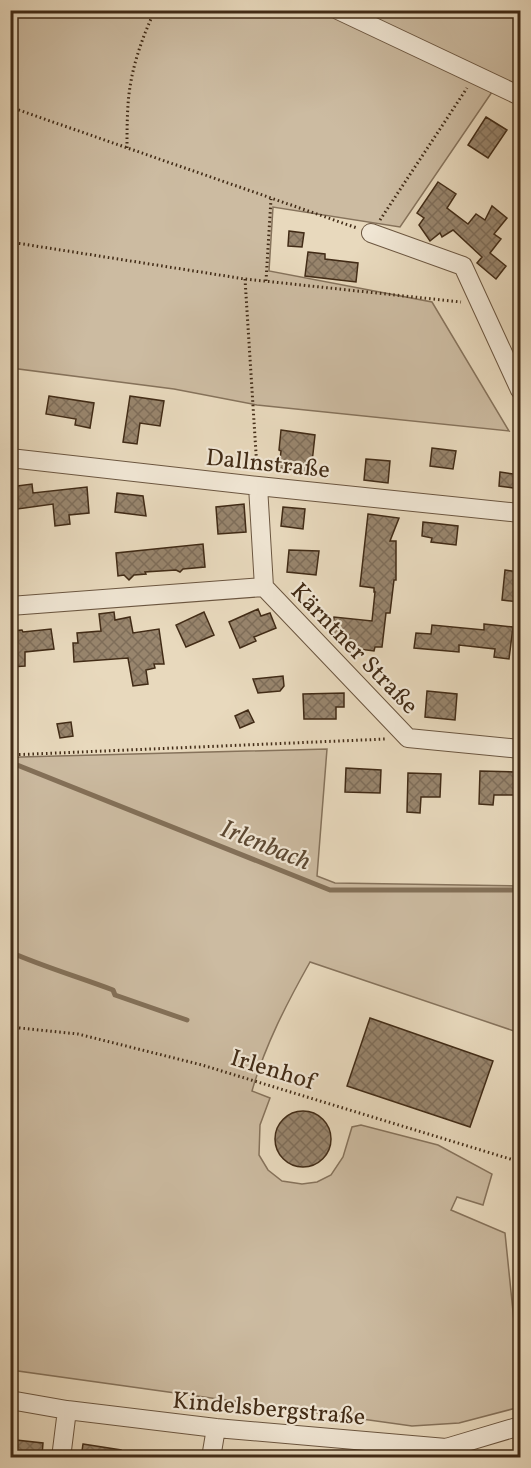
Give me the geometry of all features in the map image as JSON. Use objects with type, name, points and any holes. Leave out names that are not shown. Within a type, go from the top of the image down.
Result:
[{"type":"street","points":[[338,10],[520,96]]},
{"type":"street","points":[[371,233],[463,266],[520,390]]},
{"type":"street","name":"Dallnstraße","points":[[10,458],[520,513]]},
{"type":"street","name":"Kärntner Straße","points":[[258,486],[264,587],[408,738],[520,749]]},
{"type":"street","name":"Kärntner Straße","points":[[10,606],[264,587]]},
{"type":"street","name":"Kindelsbergstraße","points":[[10,1400],[67,1410],[445,1453],[520,1425]]},
{"type":"street","points":[[61,1458],[67,1410]]},
{"type":"street","points":[[211,1458],[216,1428]]},
{"type":"path","points":[[127,148],[128,104],[133,71],[155,10]]},
{"type":"path","points":[[10,107],[371,233],[476,75]]},
{"type":"path","points":[[266,281],[271,199]]},
{"type":"path","points":[[10,242],[245,279],[482,304]]},
{"type":"path","points":[[245,279],[258,486]]},
{"type":"path","points":[[10,755],[408,738]]},
{"type":"path","name":"Irlenhof","points":[[10,1027],[78,1034],[202,1065],[520,1162]]},
{"type":"shaded area","points":[[11,11],[520,11],[520,105],[492,92],[400,227],[273,207],[269,271],[432,302],[509,431],[257,405],[174,389],[11,368]]},
{"type":"shaded area","points":[[327,749],[317,876],[335,883],[520,886],[520,1033],[310,962],[277,1025],[252,1091],[270,1098],[260,1125],[259,1155],[268,1170],[282,1181],[302,1184],[317,1182],[331,1175],[343,1157],[352,1127],[361,1125],[438,1145],[492,1174],[483,1205],[457,1197],[451,1210],[505,1233],[520,1380],[520,1407],[459,1423],[412,1426],[11,1370],[11,759]]},
{"type":"building","points":[[486,117],[507,130],[488,158],[468,145]]},
{"type":"building","points":[[438,182],[456,194],[447,208],[468,224],[476,214],[485,220],[492,206],[507,218],[494,234],[501,239],[490,253],[506,266],[496,279],[477,263],[482,257],[453,230],[442,237],[440,233],[430,241],[419,225],[424,218],[417,213]]},
{"type":"building","points":[[289,231],[304,233],[302,247],[288,246]]},
{"type":"building","points":[[308,252],[325,254],[325,259],[358,263],[356,282],[305,276]]},
{"type":"building","points":[[49,396],[94,403],[90,428],[75,425],[76,419],[46,414]]},
{"type":"building","points":[[130,396],[164,401],[160,426],[140,423],[137,444],[123,442]]},
{"type":"building","points":[[281,430],[315,435],[311,472],[279,468]]},
{"type":"building","points":[[432,448],[456,451],[453,469],[430,466]]},
{"type":"building","points":[[366,459],[390,461],[388,483],[364,480]]},
{"type":"building","points":[[500,472],[520,475],[520,489],[499,486]]},
{"type":"building","points":[[32,484],[33,493],[87,487],[89,513],[69,515],[70,524],[55,526],[53,504],[10,510],[10,487]]},
{"type":"building","points":[[117,493],[143,496],[146,516],[115,512]]},
{"type":"building","points":[[244,504],[246,532],[218,534],[216,507]]},
{"type":"building","points":[[283,507],[305,509],[303,529],[281,526]]},
{"type":"building","points":[[368,514],[399,518],[390,541],[396,541],[396,580],[394,580],[390,613],[386,613],[382,647],[375,647],[374,651],[351,648],[332,636],[334,617],[372,621],[374,588],[360,586]]},
{"type":"building","points":[[423,522],[458,526],[456,545],[431,542],[432,538],[422,536]]},
{"type":"building","points":[[203,544],[205,567],[183,569],[180,572],[176,570],[145,572],[146,574],[134,575],[129,580],[124,575],[118,576],[116,553]]},
{"type":"building","points":[[289,550],[319,551],[316,575],[287,572]]},
{"type":"building","points":[[505,570],[520,572],[520,602],[502,600]]},
{"type":"building","points":[[258,609],[261,616],[270,613],[276,628],[254,637],[256,641],[240,648],[229,622]]},
{"type":"building","points":[[114,612],[115,620],[130,617],[133,633],[159,629],[164,664],[154,664],[155,668],[146,670],[148,684],[133,686],[128,658],[74,662],[73,643],[78,643],[77,633],[101,631],[99,614]]},
{"type":"building","points":[[204,612],[214,635],[186,647],[176,625]]},
{"type":"building","points":[[484,624],[513,627],[509,659],[494,657],[495,649],[459,645],[459,652],[414,648],[416,633],[431,634],[432,625],[484,630]]},
{"type":"building","points":[[51,629],[54,649],[25,652],[25,666],[10,667],[10,631]]},
{"type":"building","points":[[283,676],[284,686],[280,691],[258,693],[253,679]]},
{"type":"building","points":[[427,691],[457,694],[455,720],[425,717]]},
{"type":"building","points":[[344,693],[344,707],[336,707],[336,719],[304,719],[303,694]]},
{"type":"building","points":[[248,710],[254,722],[240,728],[235,716]]},
{"type":"building","points":[[71,722],[73,736],[60,738],[57,724]]},
{"type":"building","points":[[346,768],[381,770],[380,793],[345,792]]},
{"type":"building","points":[[480,771],[516,772],[515,795],[494,795],[493,805],[479,804]]},
{"type":"building","points":[[408,773],[441,774],[440,797],[421,797],[420,813],[407,812]]},
{"type":"building","points":[[370,1018],[493,1061],[470,1127],[347,1086]]},
{"type":"building","points":[[303,1111],[314,1113],[323,1119],[329,1128],[331,1139],[329,1150],[323,1159],[314,1165],[303,1167],[292,1165],[283,1159],[277,1150],[275,1139],[277,1128],[283,1119],[292,1113]]},
{"type":"building","points":[[16,1440],[43,1443],[42,1456],[16,1458],[14,1456]]},
{"type":"building","points":[[83,1444],[121,1450],[121,1458],[81,1458]]},
{"type":"waterway","name":"Irlenbach","points":[[10,763],[330,890],[520,890]]},
{"type":"waterway","points":[[10,952],[113,990],[115,995],[187,1020]]}]
